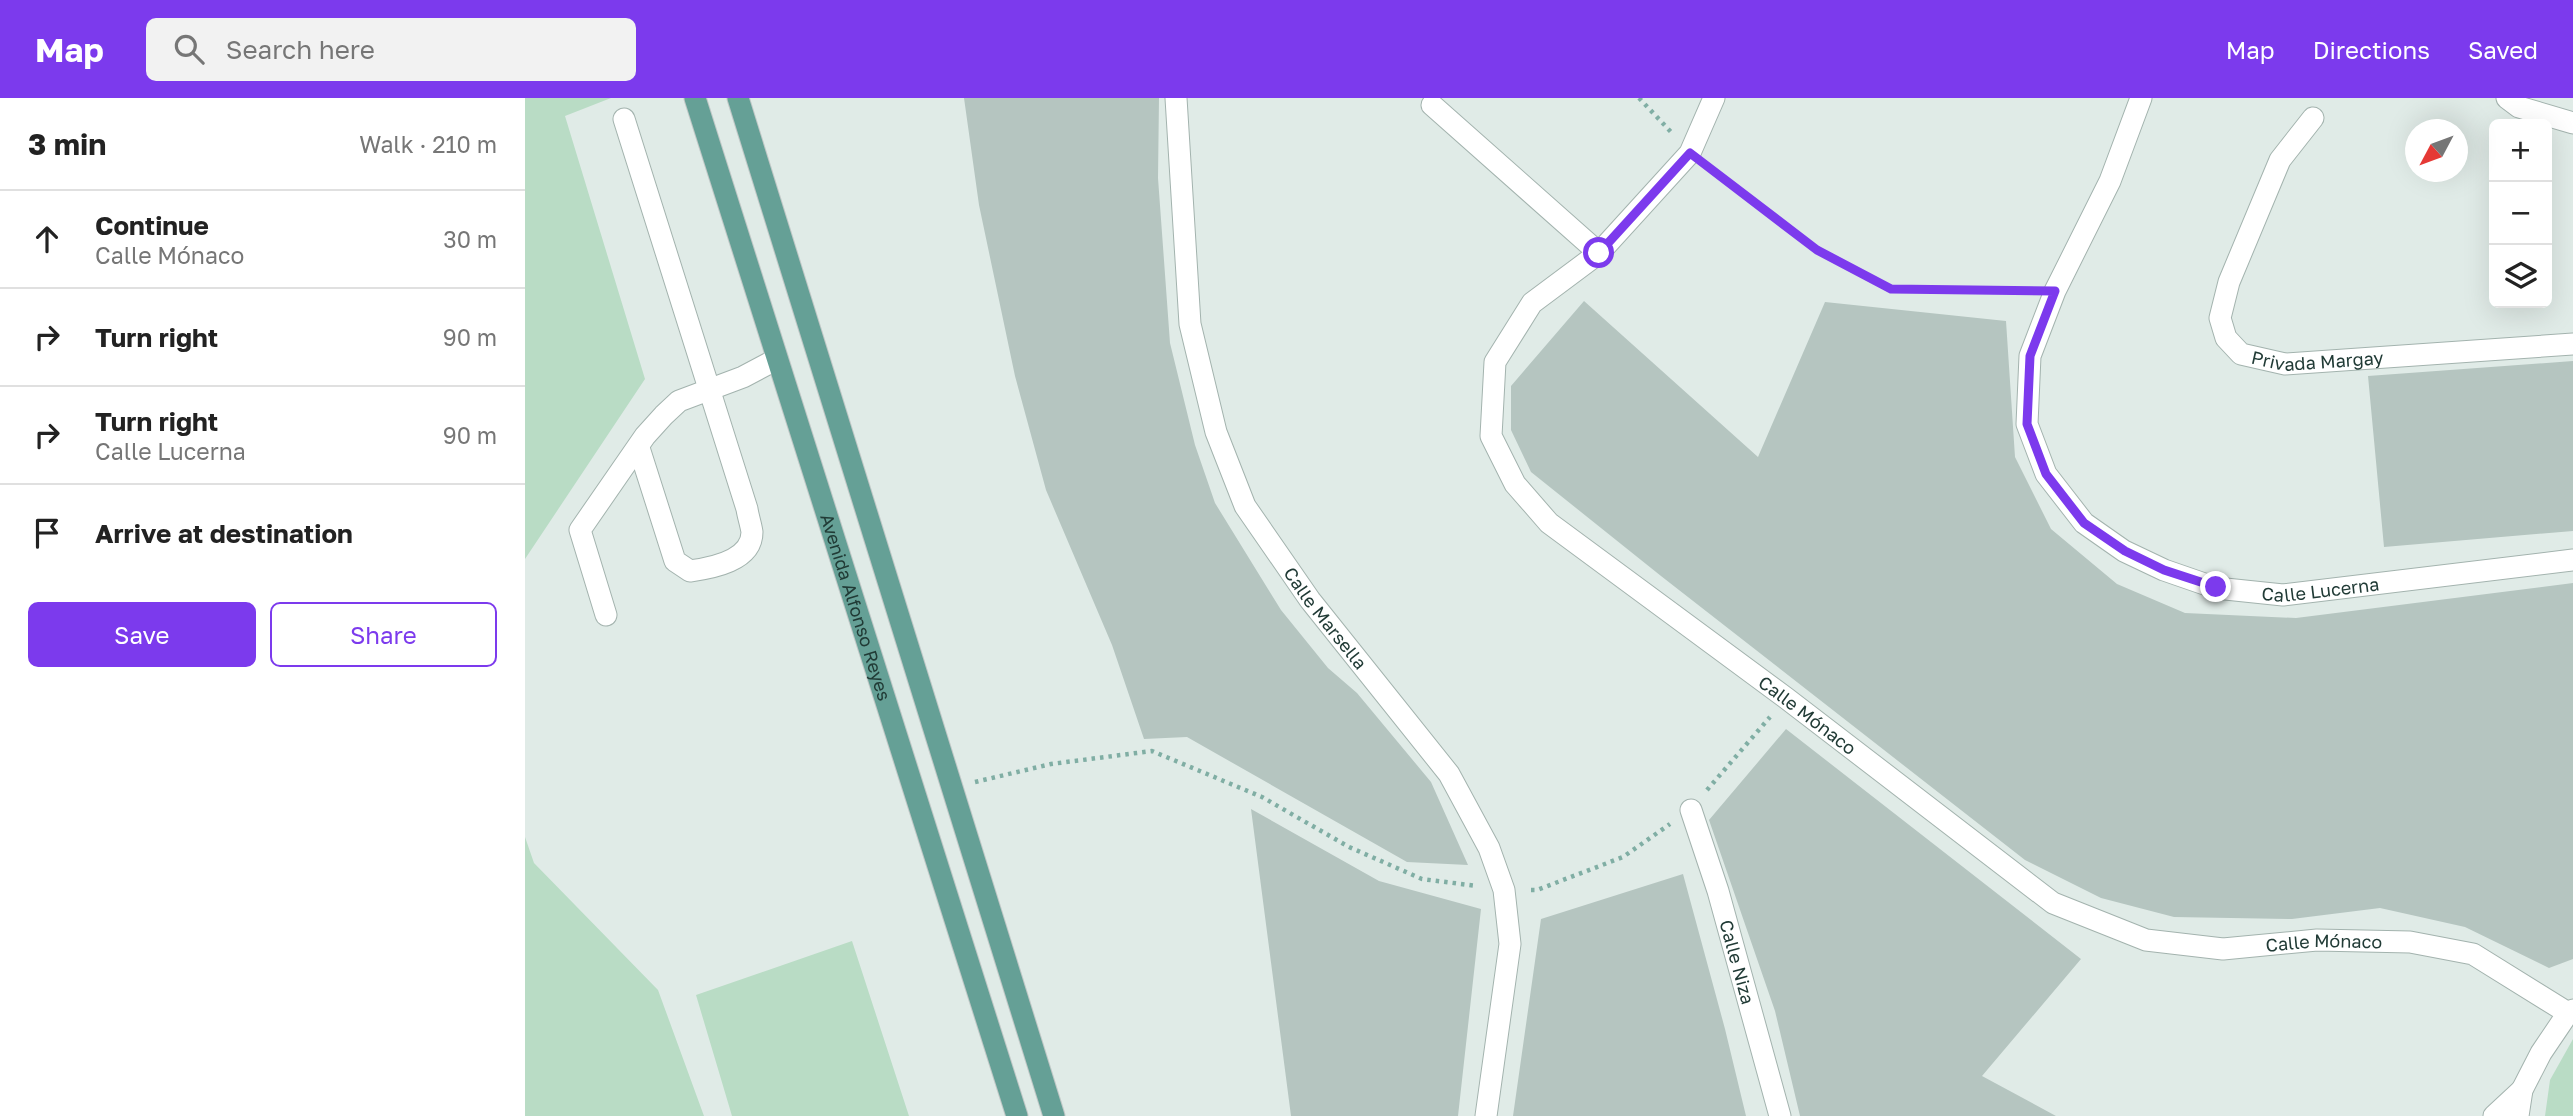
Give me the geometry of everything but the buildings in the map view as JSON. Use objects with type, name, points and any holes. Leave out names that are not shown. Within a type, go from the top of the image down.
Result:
[{"type":"main road","name":"Avenida Alfonso Reyes","points":[[695,98],[1017,1116]]},
{"type":"main road","points":[[738,98],[1054,1116]]},
{"type":"street","name":"Calle Marsella","points":[[1177,98],[1190,324],[1216,432],[1245,506],[1310,600],[1449,774],[1489,848],[1504,890],[1510,944],[1486,1116]]},
{"type":"street","name":"Calle Mónaco","points":[[1714,98],[1690,153],[1599,253],[1532,303],[1495,362],[1491,436],[1515,484],[1549,523],[1786,698],[2053,903],[2146,940],[2223,948],[2317,940],[2410,942],[2473,954],[2571,1011]]},
{"type":"street","name":"Calle Lucerna","points":[[2141,98],[2110,181],[2055,291],[2030,356],[2027,424],[2046,474],[2084,523],[2125,551],[2164,570],[2216,587],[2283,595],[2573,560]]},
{"type":"street","points":[[2507,98],[2519,107],[2573,123]]},
{"type":"street","points":[[1433,105],[1599,253]]},
{"type":"street","name":"Privada Margay","points":[[2313,118],[2280,160],[2229,282],[2220,318],[2226,338],[2241,354],[2285,363],[2573,344]]},
{"type":"street","points":[[624,119],[752,532],[749,546],[736,558],[707,569],[690,571],[675,561],[639,448]]},
{"type":"street","points":[[606,614],[580,530],[645,436],[679,401],[743,377],[777,359]]},
{"type":"street","name":"Calle Niza","points":[[1691,810],[1719,891],[1766,1056],[1780,1116]]},
{"type":"street","points":[[2518,1116],[2522,1090],[2541,1053],[2571,1011]]},
{"type":"street","points":[[2494,1116],[2522,1090]]},
{"type":"path","points":[[1639,98],[1690,153],[1817,250],[1891,289],[2055,291]]},
{"type":"path","points":[[953,786],[1051,764],[1152,751],[1262,797],[1349,847],[1422,879],[1504,890],[1537,890],[1623,857],[1691,810],[1786,698]]},
{"type":"green space","points":[[525,98],[611,98],[565,116],[645,379],[525,559]]},
{"type":"green space","points":[[525,837],[534,863],[658,990],[704,1116],[525,1116]]},
{"type":"green space","points":[[852,941],[909,1116],[732,1116],[696,995]]},
{"type":"green space","points":[[2573,1039],[2573,1116],[2545,1116],[2550,1080]]},
{"type":"route","points":[[1599,253],[1690,153],[1817,250],[1891,289],[2055,291],[2030,356],[2027,424],[2046,474],[2084,523],[2125,551],[2164,570],[2216,587]]}]
